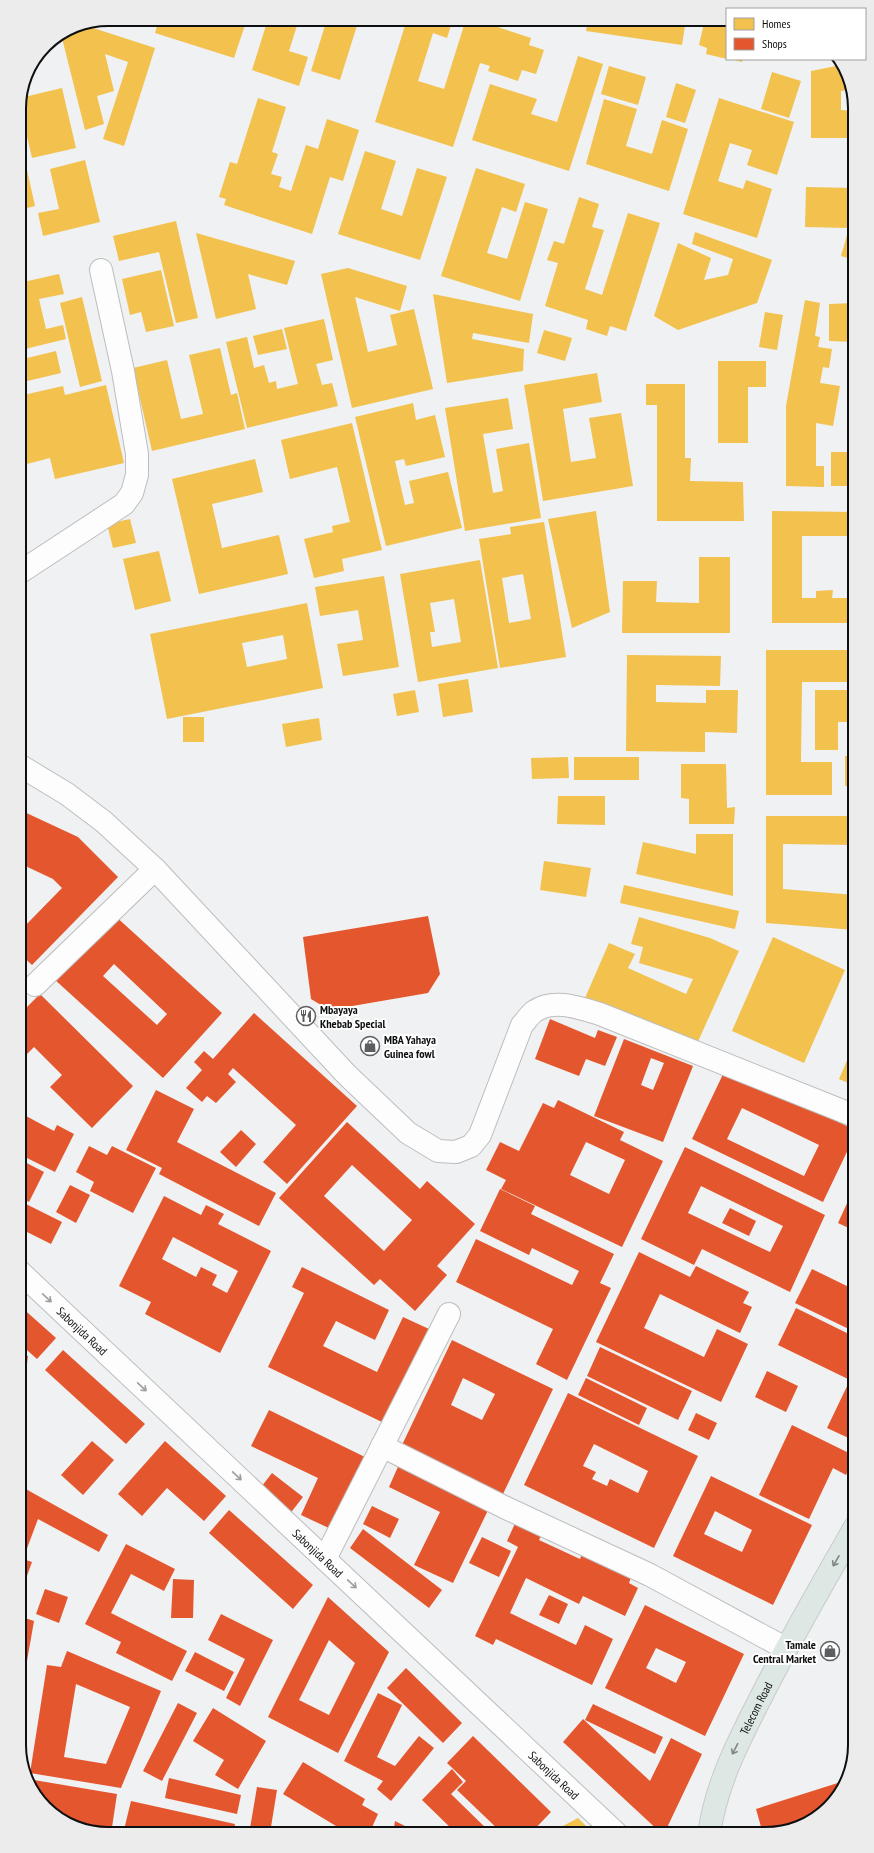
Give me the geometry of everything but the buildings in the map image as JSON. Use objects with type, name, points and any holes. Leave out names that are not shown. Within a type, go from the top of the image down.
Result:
[{"type":"main road","name":"Telecom Road","points":[[710,1827],[712,1812],[728,1764],[785,1648],[848,1539]]},
{"type":"street","points":[[26,568],[124,504],[132,493],[137,475],[137,454],[123,371],[101,270]]},
{"type":"street","points":[[26,769],[68,794],[92,813],[155,869],[347,1075],[408,1133],[438,1151],[456,1152],[471,1146],[480,1134],[522,1025],[535,1011],[554,1005],[576,1006],[600,1014],[848,1113]]},
{"type":"street","points":[[35,985],[155,869]]},
{"type":"street","name":"Sabonjida Road","points":[[26,1278],[610,1827]]},
{"type":"street","points":[[325,1559],[449,1314]]},
{"type":"street","points":[[382,1446],[650,1575],[785,1648]]},
{"type":"place","name":"Mbayaya Khebab Special","points":[[306,1016]]},
{"type":"place","name":"MBA Yahaya Guinea fowl","points":[[370,1046]]},
{"type":"place","name":"Tamale Central Market","points":[[830,1651]]}]
